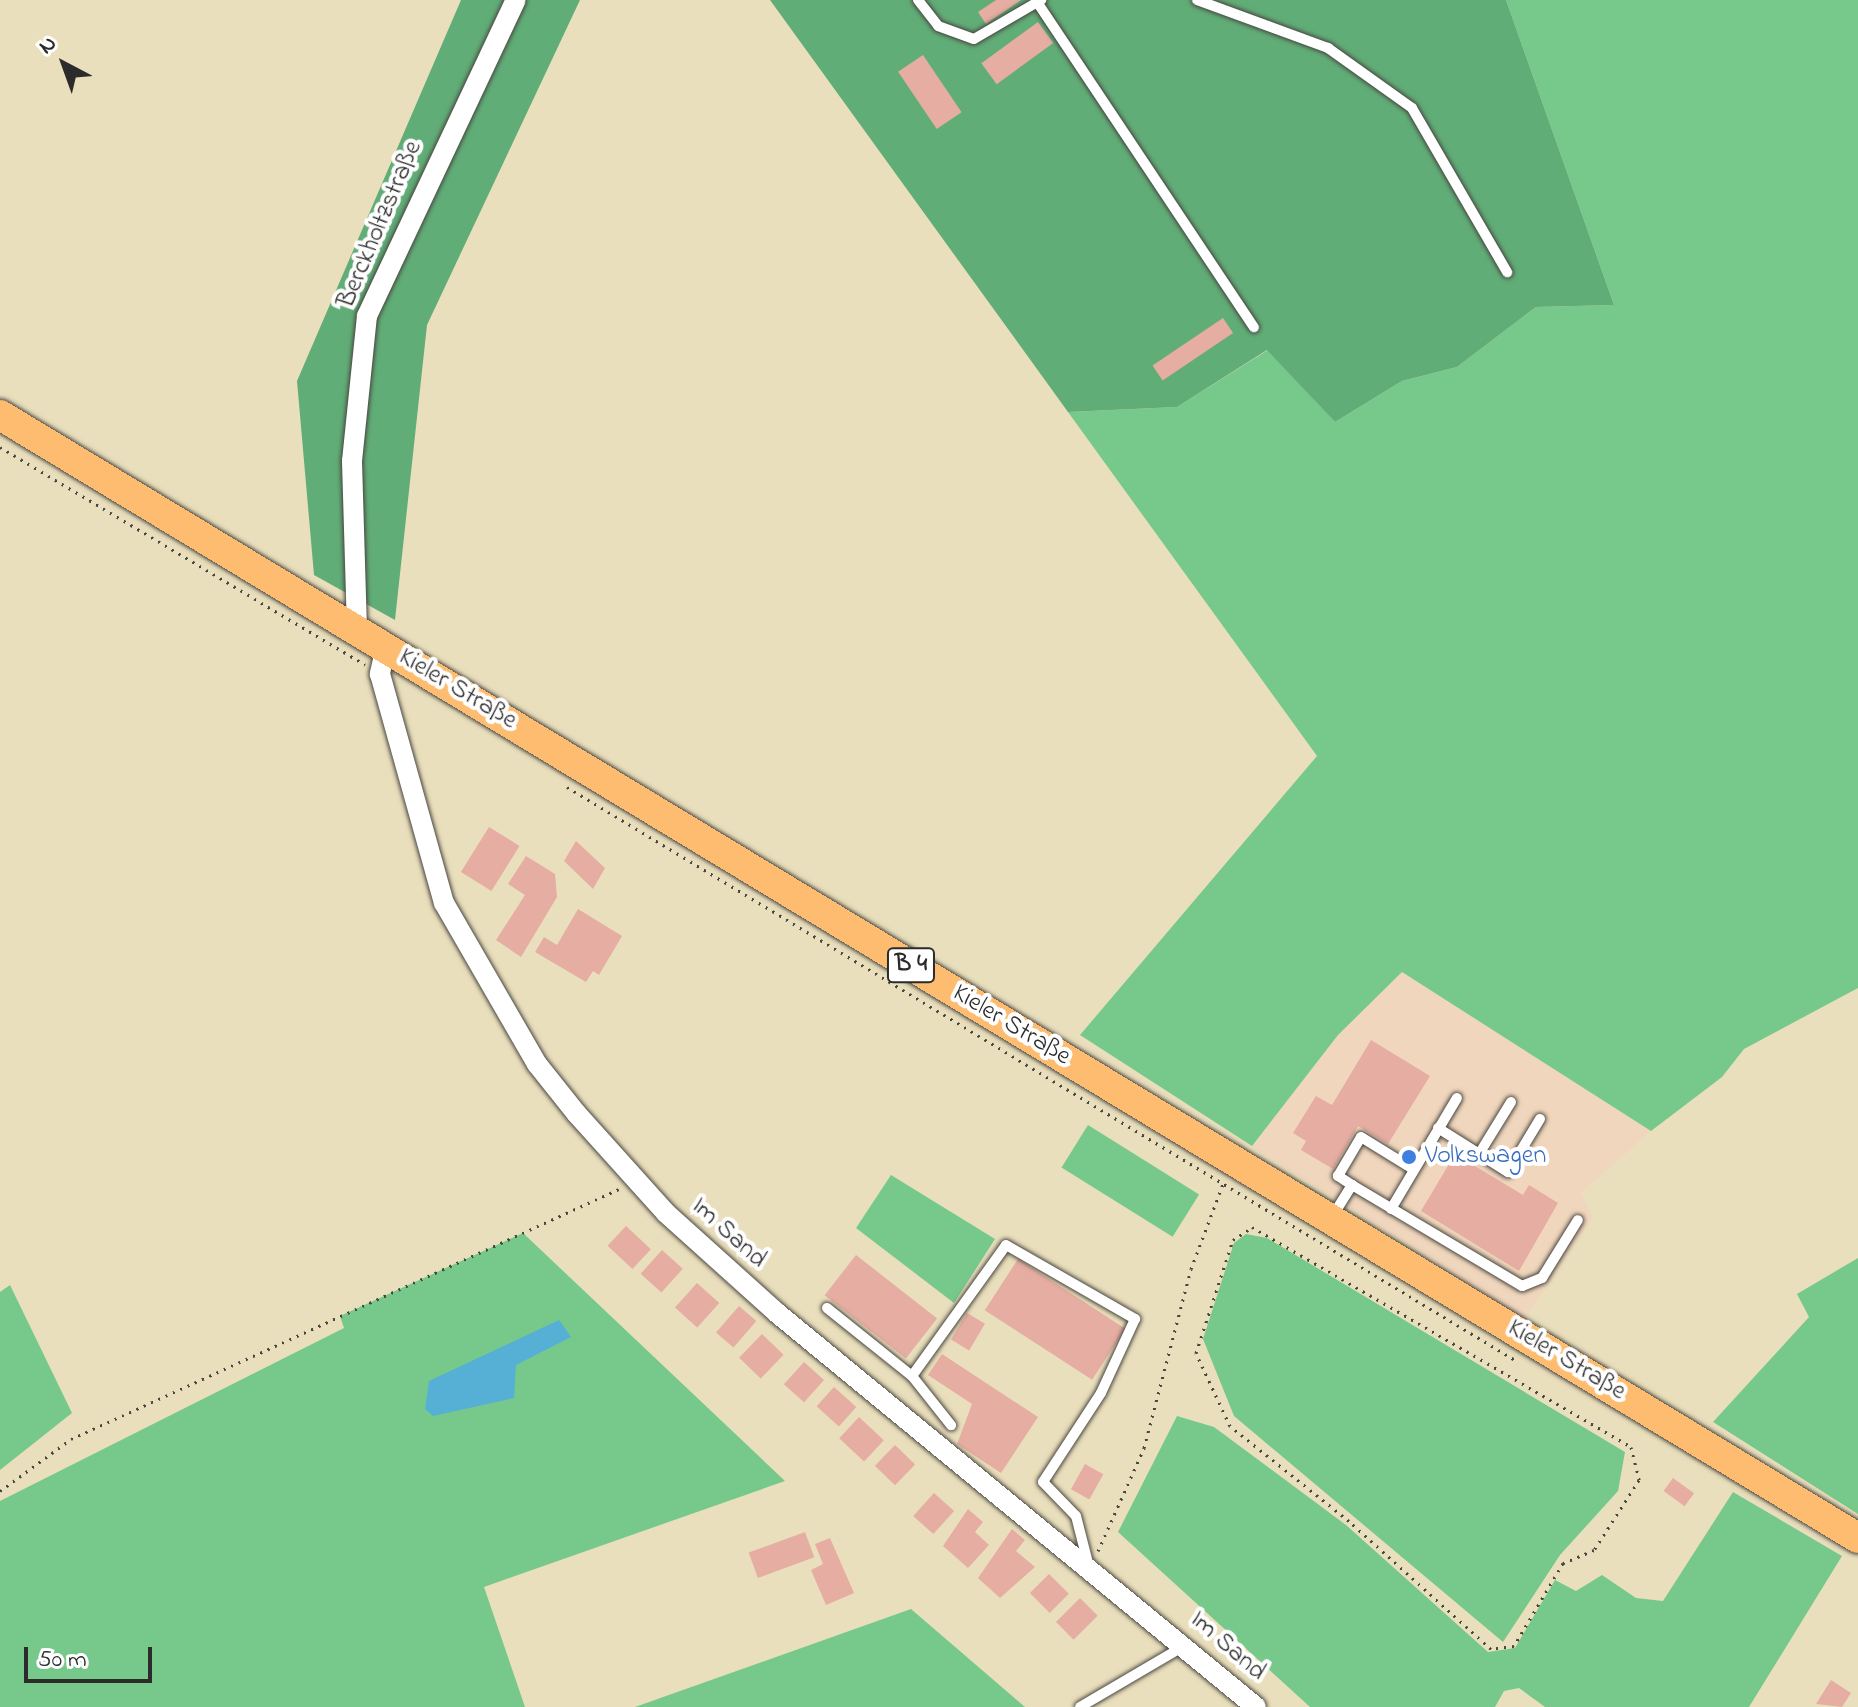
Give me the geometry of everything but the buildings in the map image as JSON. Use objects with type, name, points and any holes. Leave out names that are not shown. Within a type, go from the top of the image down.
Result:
[{"type":"main road","name":"Kieler Straße","points":[[0,415],[1858,1538]]},
{"type":"street","name":"Berckholtzstraße","points":[[357,630],[352,461],[367,316],[516,0]]},
{"type":"street","name":"Im Sand","points":[[386,647],[380,674],[444,903],[537,1064],[636,1180],[946,1458],[1186,1645],[1256,1707]]},
{"type":"lane","points":[[918,0],[938,26],[974,39],[1039,1],[1254,327]]},
{"type":"lane","points":[[1197,0],[1328,48],[1412,108],[1507,272]]},
{"type":"lane","points":[[1391,1209],[1457,1098]]},
{"type":"lane","points":[[1479,1154],[1511,1102]]},
{"type":"lane","points":[[1438,1128],[1508,1172],[1540,1119]]},
{"type":"lane","points":[[1413,1169],[1361,1137],[1338,1176],[1522,1286],[1542,1278],[1578,1220]]},
{"type":"lane","points":[[1331,1219],[1352,1185]]},
{"type":"lane","points":[[912,1376],[1006,1245],[1135,1319],[1101,1393],[1043,1482],[1076,1516],[1090,1569]]},
{"type":"lane","points":[[827,1308],[912,1376],[951,1425]]},
{"type":"lane","points":[[1080,1707],[1186,1645]]},
{"type":"path","points":[[1090,1569],[1144,1448],[1191,1269],[1235,1161]]},
{"type":"path","points":[[0,1491],[71,1439],[636,1180]]},
{"type":"path","points":[[1252,1227],[1631,1447],[1639,1480],[1594,1550],[1563,1563],[1514,1646],[1491,1649],[1230,1426],[1196,1353],[1233,1240],[1252,1227]]},
{"type":"shaded area","points":[[1402,972],[1651,1131],[1581,1193],[1593,1217],[1525,1319],[1252,1146],[1338,1035]]},
{"type":"green space","points":[[461,0],[580,0],[427,325],[395,620],[314,575],[297,381]]},
{"type":"green space","points":[[770,0],[1506,0],[1614,305],[1536,307],[1457,367],[1402,381],[1335,422],[1267,350],[1177,407],[1068,412]]},
{"type":"green space","points":[[1506,0],[1858,0],[1858,988],[1744,1049],[1722,1077],[1651,1131],[1402,972],[1338,1035],[1252,1146],[1080,1035],[1317,756],[1068,412],[1177,407],[1268,350],[1335,422],[1402,381],[1457,367],[1536,307],[1614,305]]},
{"type":"green space","points":[[1088,1125],[1199,1194],[1173,1237],[1062,1167]]},
{"type":"green space","points":[[891,1175],[995,1239],[954,1303],[856,1228]]},
{"type":"green space","points":[[523,1233],[785,1481],[484,1587],[525,1707],[0,1707],[0,1501],[344,1328],[340,1316]]},
{"type":"green space","points":[[1246,1234],[1267,1238],[1625,1452],[1618,1491],[1560,1555],[1503,1642],[1234,1416],[1203,1339],[1234,1243]]},
{"type":"green space","points":[[1858,1258],[1858,1514],[1713,1422],[1809,1317],[1797,1294]]},
{"type":"green space","points":[[10,1285],[72,1413],[0,1470],[0,1292]]},
{"type":"green space","points":[[1177,1416],[1214,1427],[1346,1525],[1488,1652],[1515,1648],[1555,1580],[1576,1591],[1602,1575],[1636,1598],[1663,1601],[1733,1492],[1842,1556],[1749,1707],[1545,1707],[1519,1688],[1504,1691],[1495,1707],[1310,1707],[1118,1532]]},
{"type":"green space","points":[[911,1609],[1025,1707],[635,1707]]},
{"type":"water","points":[[559,1320],[571,1337],[516,1365],[514,1398],[433,1416],[425,1409],[429,1381]]},
{"type":"place","name":"Volkswagen","points":[[1409,1157]]}]
